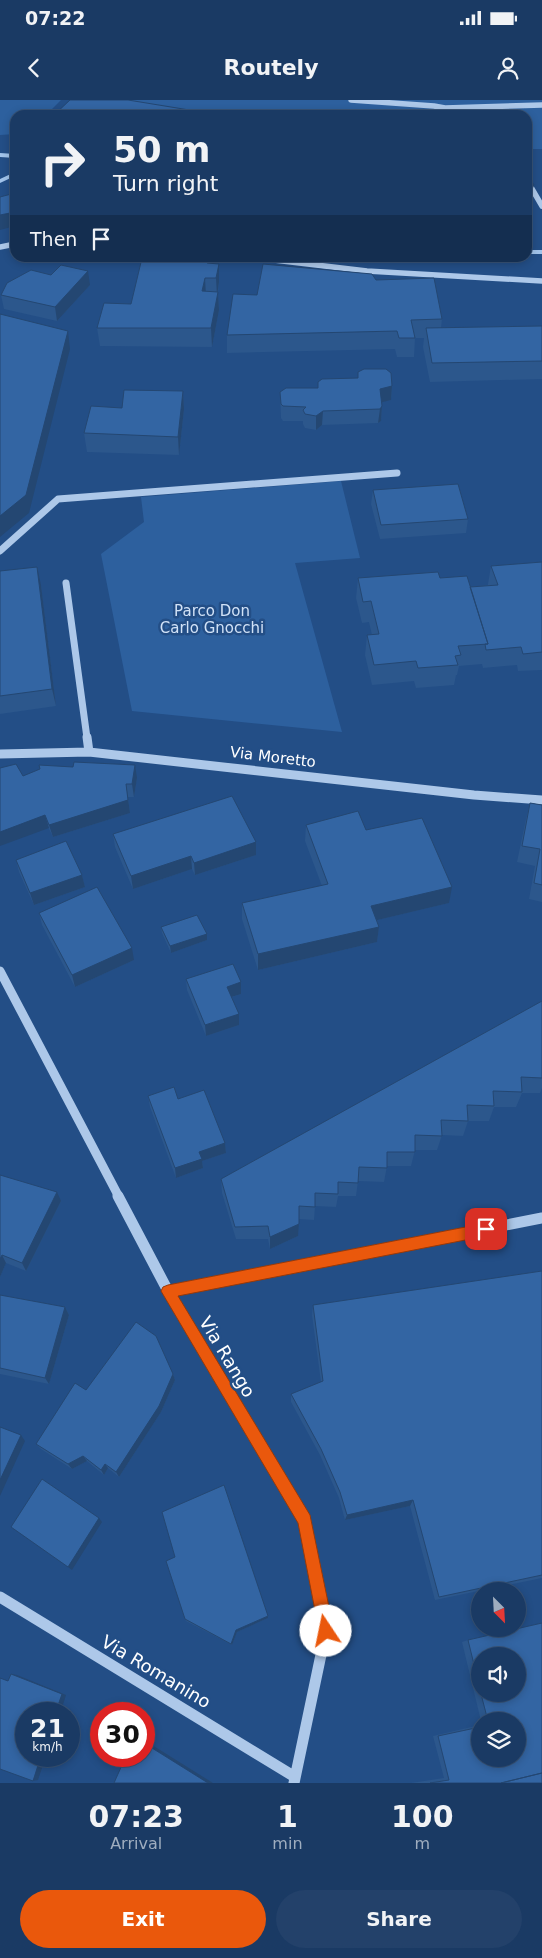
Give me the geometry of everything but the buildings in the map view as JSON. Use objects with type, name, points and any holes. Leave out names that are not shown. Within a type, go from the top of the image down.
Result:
[{"type":"street","points":[[351,100],[378,104],[435,105],[445,108],[542,106]]},
{"type":"street","points":[[532,189],[542,206]]},
{"type":"street","points":[[301,262],[367,271],[542,281]]},
{"type":"street","points":[[0,551],[58,499],[397,473]]},
{"type":"street","points":[[66,583],[88,752]]},
{"type":"street","name":"Via Moretto","points":[[0,754],[88,752],[474,795],[542,800]]},
{"type":"street","name":"Via Rango","points":[[0,971],[168,1291],[305,1521],[326,1631],[294,1780]]},
{"type":"street","points":[[168,1291],[542,1218]]},
{"type":"street","name":"Via Romanino","points":[[0,1597],[294,1780]]},
{"type":"green space","points":[[0,100],[61,100],[51,110],[10,110],[10,134],[0,135]]},
{"type":"green space","points":[[107,100],[542,100],[542,149],[532,149],[532,110],[167,110]]},
{"type":"green space","name":"Parco Don Carlo Gnocchi","points":[[341,481],[360,558],[295,563],[342,732],[132,711],[101,554],[144,522],[141,497]]},
{"type":"waterway","points":[[0,155],[10,156]]},
{"type":"waterway","points":[[0,181],[10,176]]},
{"type":"waterway","points":[[532,252],[542,252]]},
{"type":"route","points":[[326,1631],[305,1521],[168,1291],[486,1229]]}]
